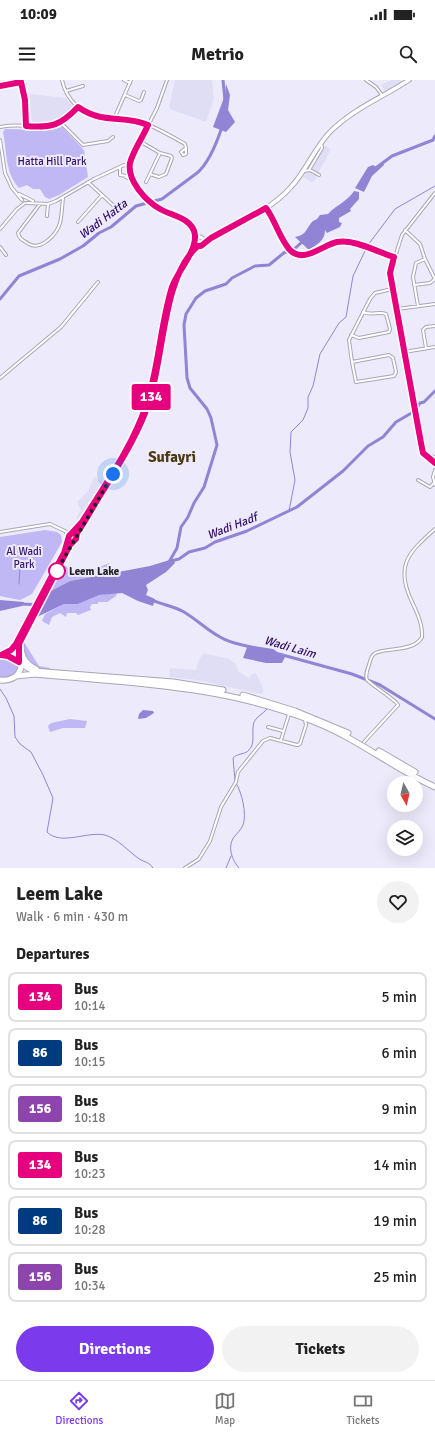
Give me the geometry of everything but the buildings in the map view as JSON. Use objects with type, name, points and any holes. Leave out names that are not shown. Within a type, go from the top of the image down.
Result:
[{"type":"highway","points":[[21,640],[21,650],[25,660],[33,668],[44,671]]},
{"type":"highway","points":[[0,655],[8,656],[31,670],[173,682],[209,687],[249,696],[314,718],[364,742],[435,783]]},
{"type":"highway","points":[[16,676],[20,669],[19,663]]},
{"type":"highway","points":[[0,680],[31,674],[152,684],[215,692],[237,697],[289,712],[345,735],[435,787]]},
{"type":"highway","points":[[237,697],[248,698],[249,696]]},
{"type":"main road","points":[[73,535],[139,427],[153,391],[172,293],[182,269],[198,246],[266,208],[292,187],[321,142],[345,118],[409,80]]},
{"type":"main road","points":[[0,655],[15,646],[64,553],[69,539],[82,522],[120,460],[145,410],[158,359],[171,292],[178,272],[191,252],[194,239],[201,237],[212,237]]},
{"type":"main road","points":[[201,237],[203,244]]},
{"type":"main road","points":[[194,244],[198,246]]},
{"type":"main road","points":[[37,605],[73,541],[76,539],[73,535]]},
{"type":"main road","points":[[69,539],[73,541]]},
{"type":"main road","points":[[19,663],[18,648],[33,613]]},
{"type":"street","points":[[62,80],[66,91],[78,107],[99,118],[136,121],[148,125],[185,144],[186,148]]},
{"type":"street","points":[[124,80],[130,83]]},
{"type":"street","points":[[114,119],[131,80]]},
{"type":"street","points":[[0,229],[21,205],[35,202],[48,204],[63,198],[88,182],[120,168],[131,159],[141,142],[162,96],[167,80]]},
{"type":"street","points":[[366,80],[376,87],[382,95]]},
{"type":"street","points":[[0,86],[21,81],[25,100],[26,126]]},
{"type":"street","points":[[66,91],[83,86]]},
{"type":"street","points":[[125,95],[140,101],[144,92]]},
{"type":"street","points":[[0,127],[49,127],[61,123],[78,107]]},
{"type":"street","points":[[61,123],[83,145],[108,141],[113,137]]},
{"type":"street","points":[[0,140],[5,173],[12,188],[26,203]]},
{"type":"street","points":[[141,142],[172,157],[166,174],[158,178],[150,174]]},
{"type":"street","points":[[309,170],[322,148],[321,142]]},
{"type":"street","points":[[146,182],[160,152]]},
{"type":"street","points":[[131,159],[130,173],[132,180]]},
{"type":"street","points":[[124,165],[130,168]]},
{"type":"street","points":[[120,168],[120,175]]},
{"type":"street","points":[[303,171],[309,170],[318,174]]},
{"type":"street","points":[[112,172],[126,176],[132,180],[156,206],[183,219],[193,231],[201,237]]},
{"type":"street","points":[[126,176],[130,173]]},
{"type":"street","points":[[88,182],[115,207],[118,207],[122,203]]},
{"type":"street","points":[[18,194],[35,202]]},
{"type":"street","points":[[435,194],[405,230],[394,257],[390,273],[423,453],[435,463]]},
{"type":"street","points":[[78,222],[102,195]]},
{"type":"street","points":[[21,205],[22,200],[25,197]]},
{"type":"street","points":[[26,203],[28,198]]},
{"type":"street","points":[[41,203],[18,233],[19,237],[31,245],[42,244],[56,230],[60,224],[63,198]]},
{"type":"street","points":[[47,216],[48,204]]},
{"type":"street","points":[[266,208],[290,250],[298,254],[313,254],[331,244],[343,242],[394,257]]},
{"type":"street","points":[[405,230],[420,244],[425,259],[435,279],[430,283],[414,285]]},
{"type":"street","points":[[193,231],[194,239]]},
{"type":"street","points":[[0,247],[6,255]]},
{"type":"street","points":[[418,306],[414,285],[414,266],[418,261],[425,259]]},
{"type":"street","points":[[0,378],[61,327],[98,282]]},
{"type":"street","points":[[352,362],[390,355],[393,358],[395,373],[392,376],[358,382],[356,381],[352,362],[348,342],[363,312],[375,293],[392,289]]},
{"type":"street","points":[[396,310],[435,304]]},
{"type":"street","points":[[351,335],[359,338],[389,332],[390,329],[386,314],[370,315],[363,312]]},
{"type":"street","points":[[426,348],[423,330],[426,327],[435,326]]},
{"type":"street","points":[[404,352],[435,347]]},
{"type":"street","points":[[428,456],[435,457]]},
{"type":"street","points":[[418,480],[430,487],[435,484],[433,477],[435,470]]},
{"type":"street","points":[[0,532],[50,524],[73,535]]},
{"type":"street","points":[[364,742],[398,705],[396,701],[380,692],[367,680],[366,674],[372,656],[379,651],[399,650],[415,644],[422,637],[418,614],[412,603],[404,569],[414,548],[435,529]]},
{"type":"street","points":[[65,530],[69,539]]},
{"type":"street","points":[[280,740],[289,712]]},
{"type":"street","points":[[303,718],[306,725]]},
{"type":"street","points":[[185,868],[199,859],[210,841],[221,807],[236,782],[238,772],[266,740],[274,738],[299,744],[306,725],[313,721]]},
{"type":"street","points":[[268,727],[283,731]]},
{"type":"shaded area","points":[[175,80],[212,80],[214,99],[206,122],[170,109],[169,107]]},
{"type":"shaded area","points":[[391,80],[400,80],[402,83],[385,91],[381,85]]},
{"type":"shaded area","points":[[226,84],[230,95],[228,110],[235,122],[226,132],[213,127],[225,95]]},
{"type":"shaded area","points":[[29,94],[66,98],[72,105],[72,108],[63,117],[52,122],[32,122]]},
{"type":"shaded area","points":[[325,146],[331,149],[313,183],[303,177],[322,147]]},
{"type":"shaded area","points":[[383,162],[384,165],[372,176],[364,192],[355,188],[368,167],[373,165],[378,168]]},
{"type":"shaded area","points":[[354,191],[359,192],[359,199],[350,209],[351,211],[339,218],[339,222],[342,223],[340,227],[327,233],[325,230],[322,240],[309,250],[295,237],[302,235],[320,215],[328,214],[349,198]]},
{"type":"shaded area","points":[[94,477],[104,483],[81,521],[76,518],[81,510],[77,502],[88,491]]},
{"type":"shaded area","points":[[173,559],[175,563],[166,572],[146,585],[148,590],[146,595],[155,599],[153,606],[122,593],[99,595],[78,604],[64,604],[37,617],[49,592],[70,581],[150,566]]},
{"type":"shaded area","points":[[0,600],[24,602],[22,606],[0,611]]},
{"type":"shaded area","points":[[248,645],[273,649],[285,657],[282,663],[266,663],[243,658]]},
{"type":"shaded area","points":[[204,653],[229,659],[236,664],[238,671],[249,678],[252,674],[256,673],[264,691],[261,694],[197,680],[169,677],[170,668],[196,670],[199,659]]},
{"type":"shaded area","points":[[143,710],[153,711],[154,713],[146,718],[138,719],[139,714]]},
{"type":"green space","name":"Hatta Hill Park","points":[[62,127],[84,150],[88,177],[59,195],[49,199],[45,197],[40,189],[33,189],[27,185],[19,188],[11,176],[7,162],[3,132],[5,129],[49,130]]},
{"type":"green space","name":"Al Wadi Park","points":[[45,530],[57,532],[61,535],[62,542],[32,594],[20,600],[0,596],[0,537]]},
{"type":"green space","points":[[109,563],[110,569],[108,574],[70,581],[49,592],[61,568],[65,565],[72,572],[79,573],[92,570]]},
{"type":"green space","points":[[117,593],[116,596],[107,602],[92,604],[90,607],[91,610],[78,615],[76,613],[67,613],[66,617],[60,613],[52,617],[49,625],[42,621],[45,614],[64,604],[78,604],[98,595]]},
{"type":"green space","points":[[22,639],[39,666],[50,668],[50,670],[34,669],[24,665],[21,655]]},
{"type":"green space","points":[[0,658],[6,658],[18,664],[19,667],[15,676],[0,679]]},
{"type":"green space","points":[[70,719],[87,721],[85,728],[63,728],[50,732],[48,726],[51,723]]},
{"type":"waterway","name":"Wadi Hatta","points":[[223,80],[225,100]]},
{"type":"waterway","name":"Wadi Hatta","points":[[0,299],[19,276],[60,259],[83,246],[99,233],[111,227],[136,206],[162,199],[197,173],[209,158],[222,127]]},
{"type":"waterway","points":[[373,170],[392,156],[433,140],[435,136]]},
{"type":"waterway","points":[[368,245],[395,209],[435,186]]},
{"type":"waterway","points":[[169,562],[177,548],[181,527],[204,487],[217,445],[211,418],[207,409],[190,388],[187,378],[184,325],[186,314],[196,298],[205,291],[226,284],[232,278],[255,266],[269,265],[285,252],[290,253],[303,241]]},
{"type":"waterway","points":[[289,511],[295,480],[290,452],[291,432],[303,420],[308,408],[308,397],[313,386],[320,354],[339,323],[346,317],[353,276],[365,251]]},
{"type":"waterway","name":"Wadi Hadf","points":[[171,561],[179,559],[189,552],[205,548],[215,542],[247,531],[297,507],[343,471],[368,446],[383,437],[396,422],[415,411],[420,403],[424,402],[435,391]]},
{"type":"waterway","points":[[19,584],[20,567]]},
{"type":"waterway","name":"Wadi Laim","points":[[152,600],[184,612],[224,639],[250,647]]},
{"type":"waterway","name":"Wadi Hadf","points":[[20,604],[46,605]]},
{"type":"waterway","name":"Wadi Laim","points":[[279,654],[352,674],[380,685],[435,719]]},
{"type":"waterway","points":[[0,689],[14,716],[15,737],[20,744],[31,752],[53,798],[47,832],[59,838],[98,834],[105,835],[118,842],[138,858],[150,864],[153,868]]},
{"type":"waterway","points":[[235,780],[233,758],[247,752],[251,747],[254,722],[267,709]]},
{"type":"waterway","points":[[236,783],[243,804],[244,820],[242,827],[232,841],[231,853],[239,868]]},
{"type":"waterway","points":[[226,868],[231,856]]},
{"type":"bus line","name":"134","points":[[0,86],[21,82],[25,100],[26,126],[49,127],[57,125],[68,118],[78,107],[99,118],[136,121],[148,125],[141,142],[131,159],[131,178],[158,208],[179,216],[188,223],[195,236],[192,250],[178,272],[174,282],[165,316],[158,359],[149,396],[137,428],[123,455],[82,522],[73,534],[69,535],[69,540],[64,553],[15,646],[11,650],[1,655],[12,657],[19,662],[18,646],[38,605],[70,545],[73,541],[75,541],[77,533],[84,524],[132,443],[153,391],[169,305],[172,293],[182,269],[198,246],[201,246],[207,240],[266,208],[290,250],[298,254],[313,254],[331,244],[343,242],[361,246],[394,257],[390,273],[421,443],[423,453],[435,463]]},
{"type":"place","name":"Leem Lake","points":[[57,571]]},
{"type":"district","name":"Sufayri","points":[[172,457]]},
{"type":"route","points":[[57,571],[56,572],[70,545],[73,541],[75,541],[77,533],[84,524],[113,474]]}]
